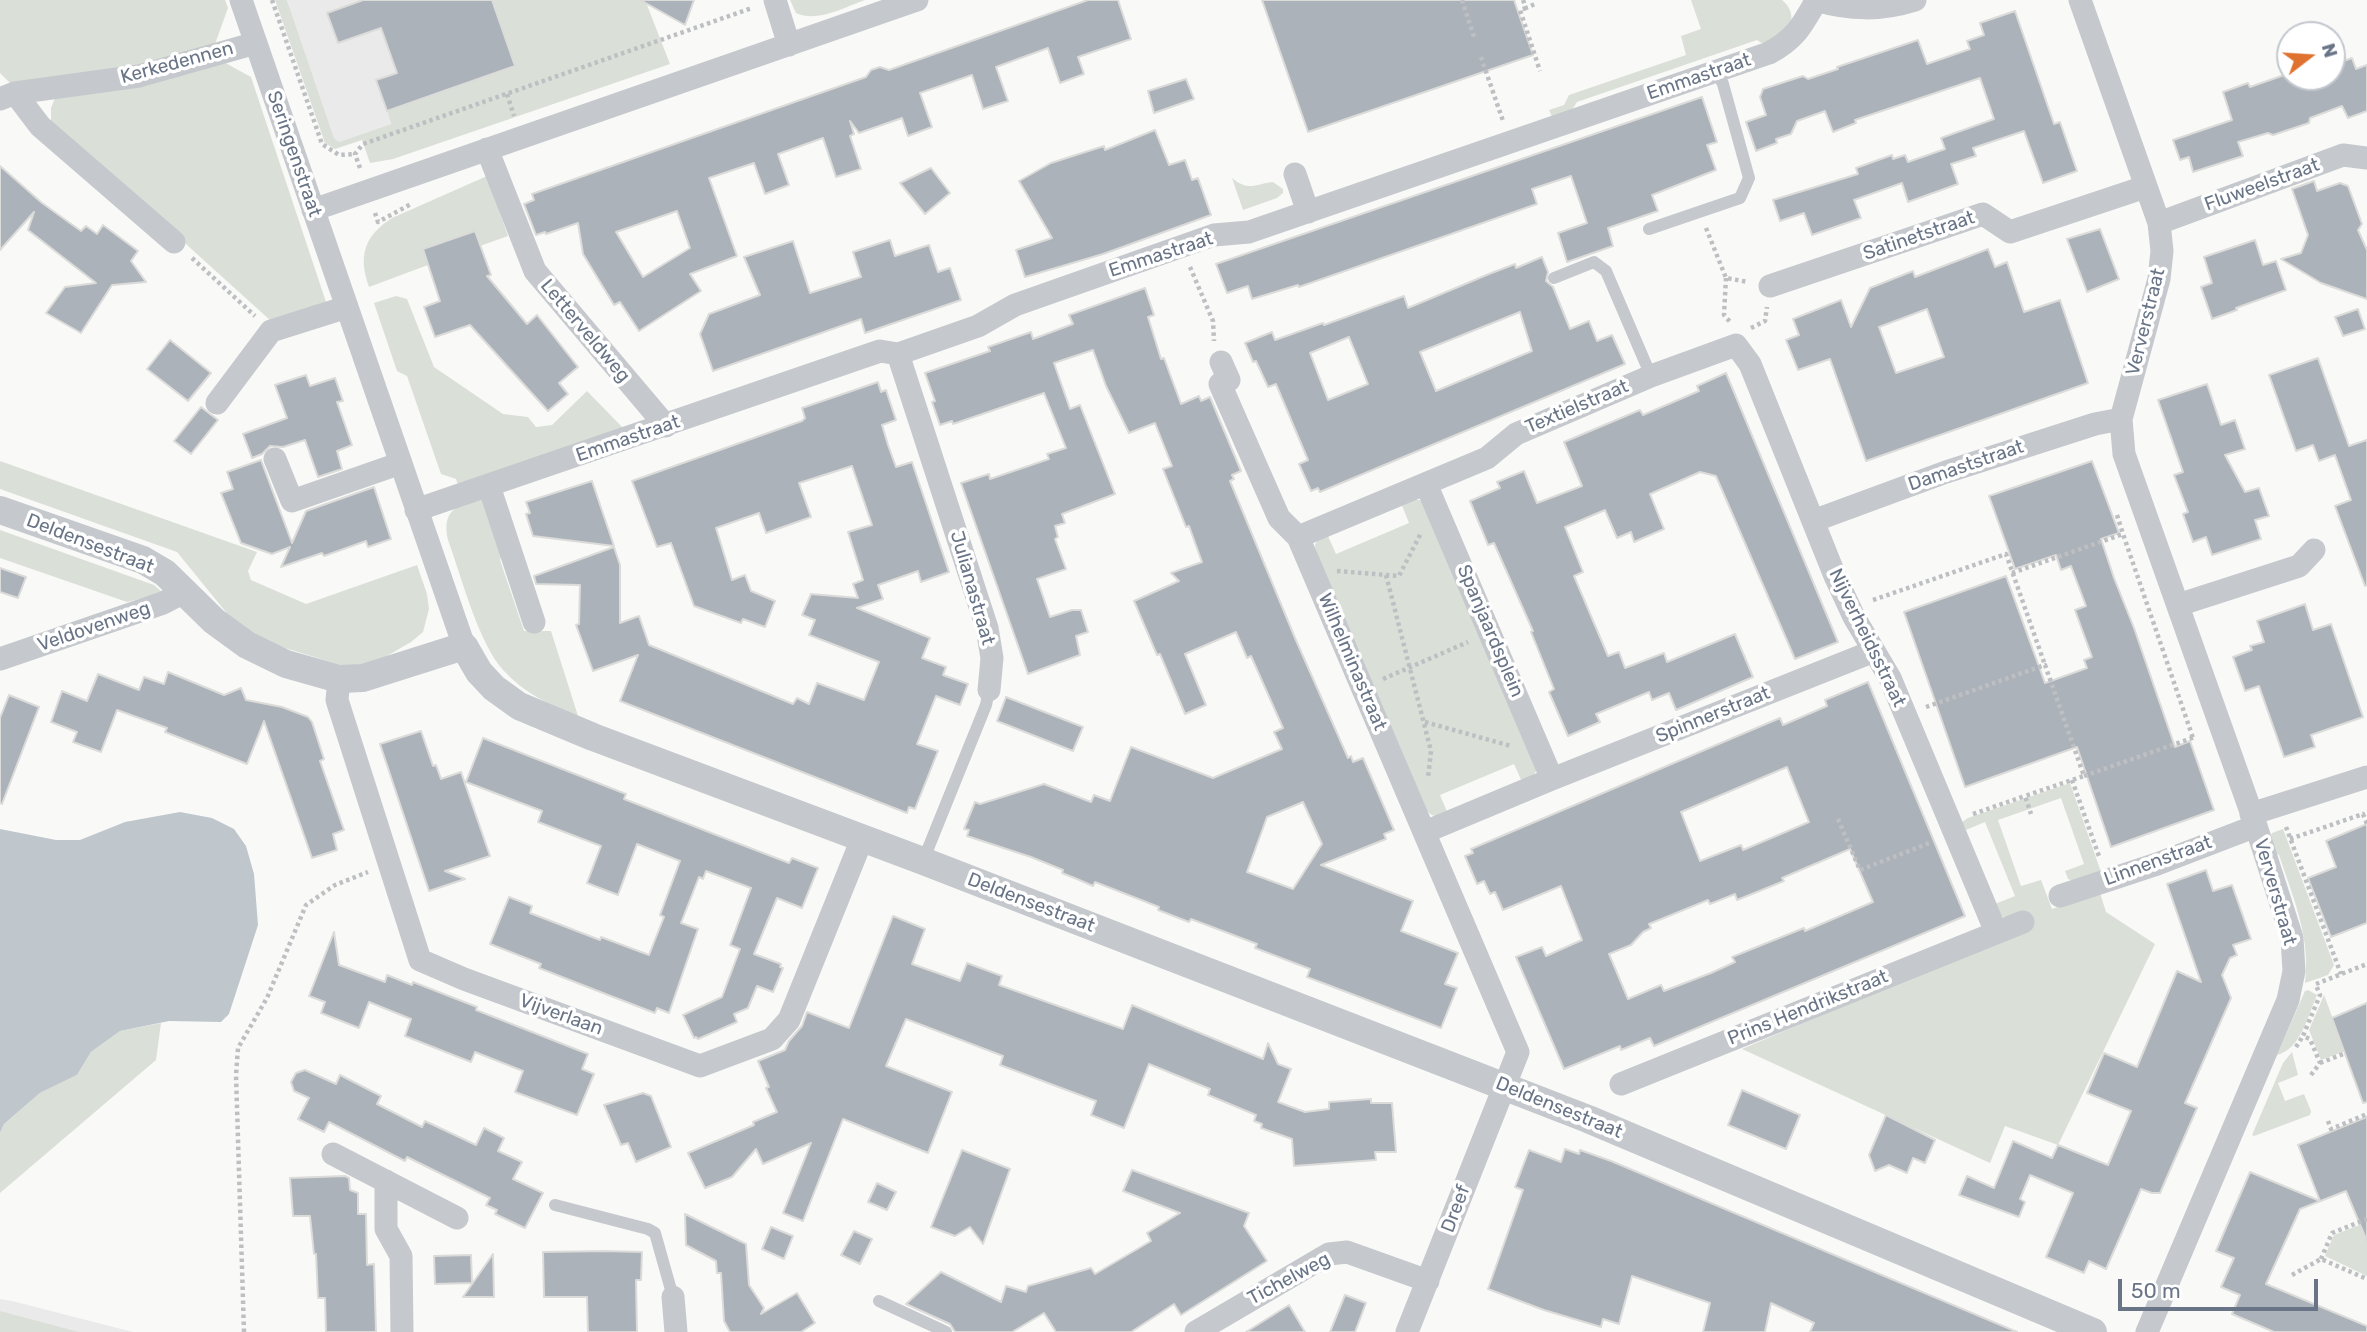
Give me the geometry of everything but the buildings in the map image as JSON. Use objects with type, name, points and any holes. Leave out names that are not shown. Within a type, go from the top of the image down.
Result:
[{"type":"street","name":"Seringenstraat","points":[[241,0],[464,646]]},
{"type":"street","points":[[775,0],[789,45]]},
{"type":"street","points":[[313,210],[917,0]]},
{"type":"street","points":[[1815,0],[1868,10],[1915,0]]},
{"type":"street","name":"Emmastraat","points":[[416,510],[880,351],[898,354],[978,326],[1015,305],[1214,235],[1249,232],[1769,53],[1797,34],[1815,0]]},
{"type":"street","name":"Ververstraat","points":[[2080,0],[2159,223],[2162,251],[2159,279],[2121,419],[2124,454],[2254,820],[2292,938],[2294,971],[2288,1000],[2147,1332]]},
{"type":"street","name":"Kerkedennen","points":[[7,96],[139,76],[256,43]]},
{"type":"street","name":"Kerkedennen","points":[[7,96],[174,242]]},
{"type":"street","name":"Letterveldweg","points":[[487,149],[535,271],[666,426]]},
{"type":"street","name":"Fluweelstraat","points":[[2159,223],[2343,155],[2366,160]]},
{"type":"street","points":[[1295,174],[1308,212]]},
{"type":"street","name":"Satinetstraat","points":[[1770,286],[1983,214],[2010,232],[2145,187]]},
{"type":"street","points":[[217,403],[271,331],[347,307]]},
{"type":"street","name":"Textielstraat","points":[[1431,494],[1487,457],[1516,433],[1738,339]]},
{"type":"street","name":"Nijverheidsstraat","points":[[1738,339],[1850,608],[1890,678],[1996,932]]},
{"type":"street","name":"Julianastraat","points":[[898,354],[987,628],[992,658],[989,690]]},
{"type":"street","name":"Wilhelminastraat","points":[[1221,362],[1229,380],[1220,384],[1279,518],[1298,537],[1518,1052],[1504,1086]]},
{"type":"street","name":"Damaststraat","points":[[1813,521],[1946,472],[2095,424],[2121,419]]},
{"type":"street","points":[[275,459],[292,501],[401,463]]},
{"type":"street","points":[[489,486],[534,622]]},
{"type":"street","points":[[1298,537],[1431,494]]},
{"type":"street","name":"Spanjaardsplein","points":[[1431,494],[1552,779]]},
{"type":"street","name":"Deldensestraat","points":[[0,510],[143,560],[165,573],[214,621],[247,645],[286,663],[339,679],[363,678],[464,646],[479,672],[494,688],[519,706],[593,737],[923,861],[1588,1119],[2090,1331]]},
{"type":"street","points":[[2178,605],[2300,566],[2314,550]]},
{"type":"street","name":"Veldovenweg","points":[[0,659],[163,603],[186,591]]},
{"type":"street","name":"Spinnerstraat","points":[[1552,779],[1874,651]]},
{"type":"street","name":"Vijverlaan","points":[[339,679],[337,700],[420,960],[464,979],[700,1066],[772,1039],[789,1020],[862,839]]},
{"type":"street","name":"Linnenstraat","points":[[2060,896],[2107,880],[2254,820],[2278,805],[2367,777]]},
{"type":"street","points":[[1423,827],[1552,779]]},
{"type":"street","name":"Prins Hendrikstraat","points":[[1620,1084],[2023,922]]},
{"type":"street","name":"Dreef","points":[[1406,1332],[1504,1086]]},
{"type":"street","points":[[333,1154],[457,1217]]},
{"type":"street","points":[[386,1181],[386,1229],[401,1256],[402,1332]]},
{"type":"street","name":"Tichelweg","points":[[1196,1332],[1329,1254],[1347,1252],[1428,1281]]},
{"type":"street","points":[[673,1297],[676,1332]]},
{"type":"lane","points":[[1649,229],[1740,198],[1749,178],[1723,84],[1716,70]]},
{"type":"lane","points":[[1554,278],[1594,262],[1606,271],[1651,376]]},
{"type":"lane","name":"Julianastraat","points":[[923,861],[986,705],[989,690]]},
{"type":"lane","points":[[555,1205],[655,1233],[673,1297]]},
{"type":"lane","points":[[879,1301],[946,1332]]},
{"type":"path","points":[[272,0],[321,144],[339,155],[355,154]]},
{"type":"path","points":[[1462,0],[1475,40]]},
{"type":"path","points":[[1524,0],[1526,8]]},
{"type":"path","points":[[1535,4],[1520,10],[1540,71]]},
{"type":"path","points":[[1481,57],[1510,142]]},
{"type":"path","points":[[1700,211],[1726,278],[1724,315],[1738,339],[1765,321],[1770,286],[1726,278]]},
{"type":"path","points":[[174,242],[271,331]]},
{"type":"path","points":[[1181,247],[1213,321],[1214,345],[1221,362]]},
{"type":"path","points":[[1312,569],[1399,576],[1431,494]]},
{"type":"path","points":[[1838,819],[1860,870],[2025,796],[2195,737],[2123,534],[2012,573]]},
{"type":"path","points":[[1850,608],[2006,554],[2084,776]]},
{"type":"path","points":[[1386,575],[1432,751],[1423,827]]},
{"type":"path","points":[[1363,688],[1490,632]]},
{"type":"path","points":[[1905,714],[2045,665]]},
{"type":"path","points":[[1424,721],[1543,755]]},
{"type":"path","points":[[2071,780],[2107,880]]},
{"type":"path","points":[[2025,796],[2031,814]]},
{"type":"path","points":[[2278,805],[2341,974]]},
{"type":"path","points":[[2290,839],[2363,814],[2367,824]]},
{"type":"path","points":[[244,1332],[236,1075],[238,1048],[267,998],[306,905],[335,885],[389,864]]},
{"type":"path","points":[[2292,983],[2306,987],[2367,964]]},
{"type":"path","points":[[2316,984],[2320,995],[2303,1036],[2311,1039],[2320,1063]]},
{"type":"path","points":[[2311,1075],[2320,1063],[2346,1053]]},
{"type":"path","points":[[2328,1121],[2331,1129],[2367,1114]]},
{"type":"path","points":[[2292,1275],[2321,1259],[2332,1233],[2367,1219]]},
{"type":"path","points":[[2321,1259],[2367,1279]]},
{"type":"shaded area","points":[[0,0],[225,0],[228,8],[215,44],[149,64],[11,84],[0,73]]},
{"type":"shaded area","points":[[275,0],[287,0],[334,138],[339,142],[391,124],[387,111],[515,66],[460,0],[645,0],[670,64],[393,159],[370,163],[362,140],[335,149],[325,143]]},
{"type":"shaded area","points":[[287,0],[645,0],[657,32],[387,111],[391,124],[339,142],[334,138]]},
{"type":"shaded area","points":[[790,0],[865,0],[831,13],[804,16],[796,13]]},
{"type":"shaded area","points":[[1691,0],[1782,0],[1791,13],[1790,29],[1766,46],[1757,40],[1577,102],[1570,113],[1553,119],[1549,110],[1564,105],[1569,95],[1686,55],[1681,36],[1701,29]]},
{"type":"shaded area","points":[[220,60],[251,77],[327,305],[271,321],[51,122],[51,108],[55,98]]},
{"type":"shaded area","points":[[487,176],[508,236],[480,246],[474,231],[423,249],[428,265],[369,287],[364,256],[375,232],[392,218]]},
{"type":"shaded area","points":[[1232,178],[1248,186],[1273,182],[1283,189],[1283,193],[1277,198],[1243,210]]},
{"type":"shaded area","points":[[396,296],[407,299],[434,367],[503,414],[528,417],[536,427],[552,425],[587,391],[625,430],[459,488],[456,479],[441,474],[407,376],[397,371],[374,303]]},
{"type":"shaded area","points":[[0,461],[257,552],[248,571],[251,580],[306,604],[417,565],[429,609],[423,632],[380,660],[352,667],[272,644],[234,622],[177,552],[0,489]]},
{"type":"shaded area","points":[[484,499],[505,545],[500,560],[524,631],[551,631],[578,716],[538,698],[520,686],[504,671],[486,644],[465,591],[446,530],[449,515],[454,510],[466,503]]},
{"type":"shaded area","points":[[1420,500],[1428,505],[1537,770],[1531,778],[1522,782],[1514,764],[1440,795],[1448,814],[1438,816],[1433,816],[1426,810],[1316,553],[1315,545],[1318,538],[1327,534],[1336,554],[1409,523],[1401,503]]},
{"type":"shaded area","points":[[0,530],[154,585],[163,593],[127,602],[0,558]]},
{"type":"shaded area","points":[[2070,783],[2101,872],[2074,881],[2068,879],[2065,871],[2084,864],[2061,798],[1998,820],[2021,886],[2041,880],[2052,909],[2100,893],[2106,912],[2155,944],[2058,1145],[2005,1126],[1990,1163],[1742,1049],[2028,927],[2001,916],[1995,904],[2015,896],[1985,822],[1966,830],[1962,822]]},
{"type":"shaded area","points":[[180,812],[212,818],[234,829],[246,846],[254,874],[258,925],[229,1014],[221,1022],[169,1021],[120,1031],[91,1052],[77,1075],[40,1093],[4,1124],[0,1133],[0,829],[56,840],[80,840],[125,822]]},
{"type":"shaded area","points":[[2283,829],[2334,965],[2328,975],[2305,983],[2305,950],[2300,918],[2279,855],[2273,852],[2269,841],[2272,833]]},
{"type":"shaded area","points":[[2305,991],[2317,995],[2303,1030],[2292,1046],[2277,1055]]},
{"type":"shaded area","points":[[2324,995],[2345,1051],[2321,1060],[2309,1030]]},
{"type":"shaded area","points":[[161,1023],[156,1060],[0,1193],[0,1133],[4,1124],[40,1093],[77,1075],[91,1052],[120,1031]]},
{"type":"shaded area","points":[[2292,1052],[2298,1075],[2278,1083],[2285,1101],[2304,1094],[2310,1115],[2254,1136],[2252,1135],[2283,1063]]},
{"type":"shaded area","points":[[2367,1222],[2367,1276],[2325,1256],[2334,1235]]},
{"type":"shaded area","points":[[0,1299],[12,1301],[133,1332],[0,1332]]},
{"type":"shaded area","points":[[0,1311],[79,1332],[0,1332]]}]
